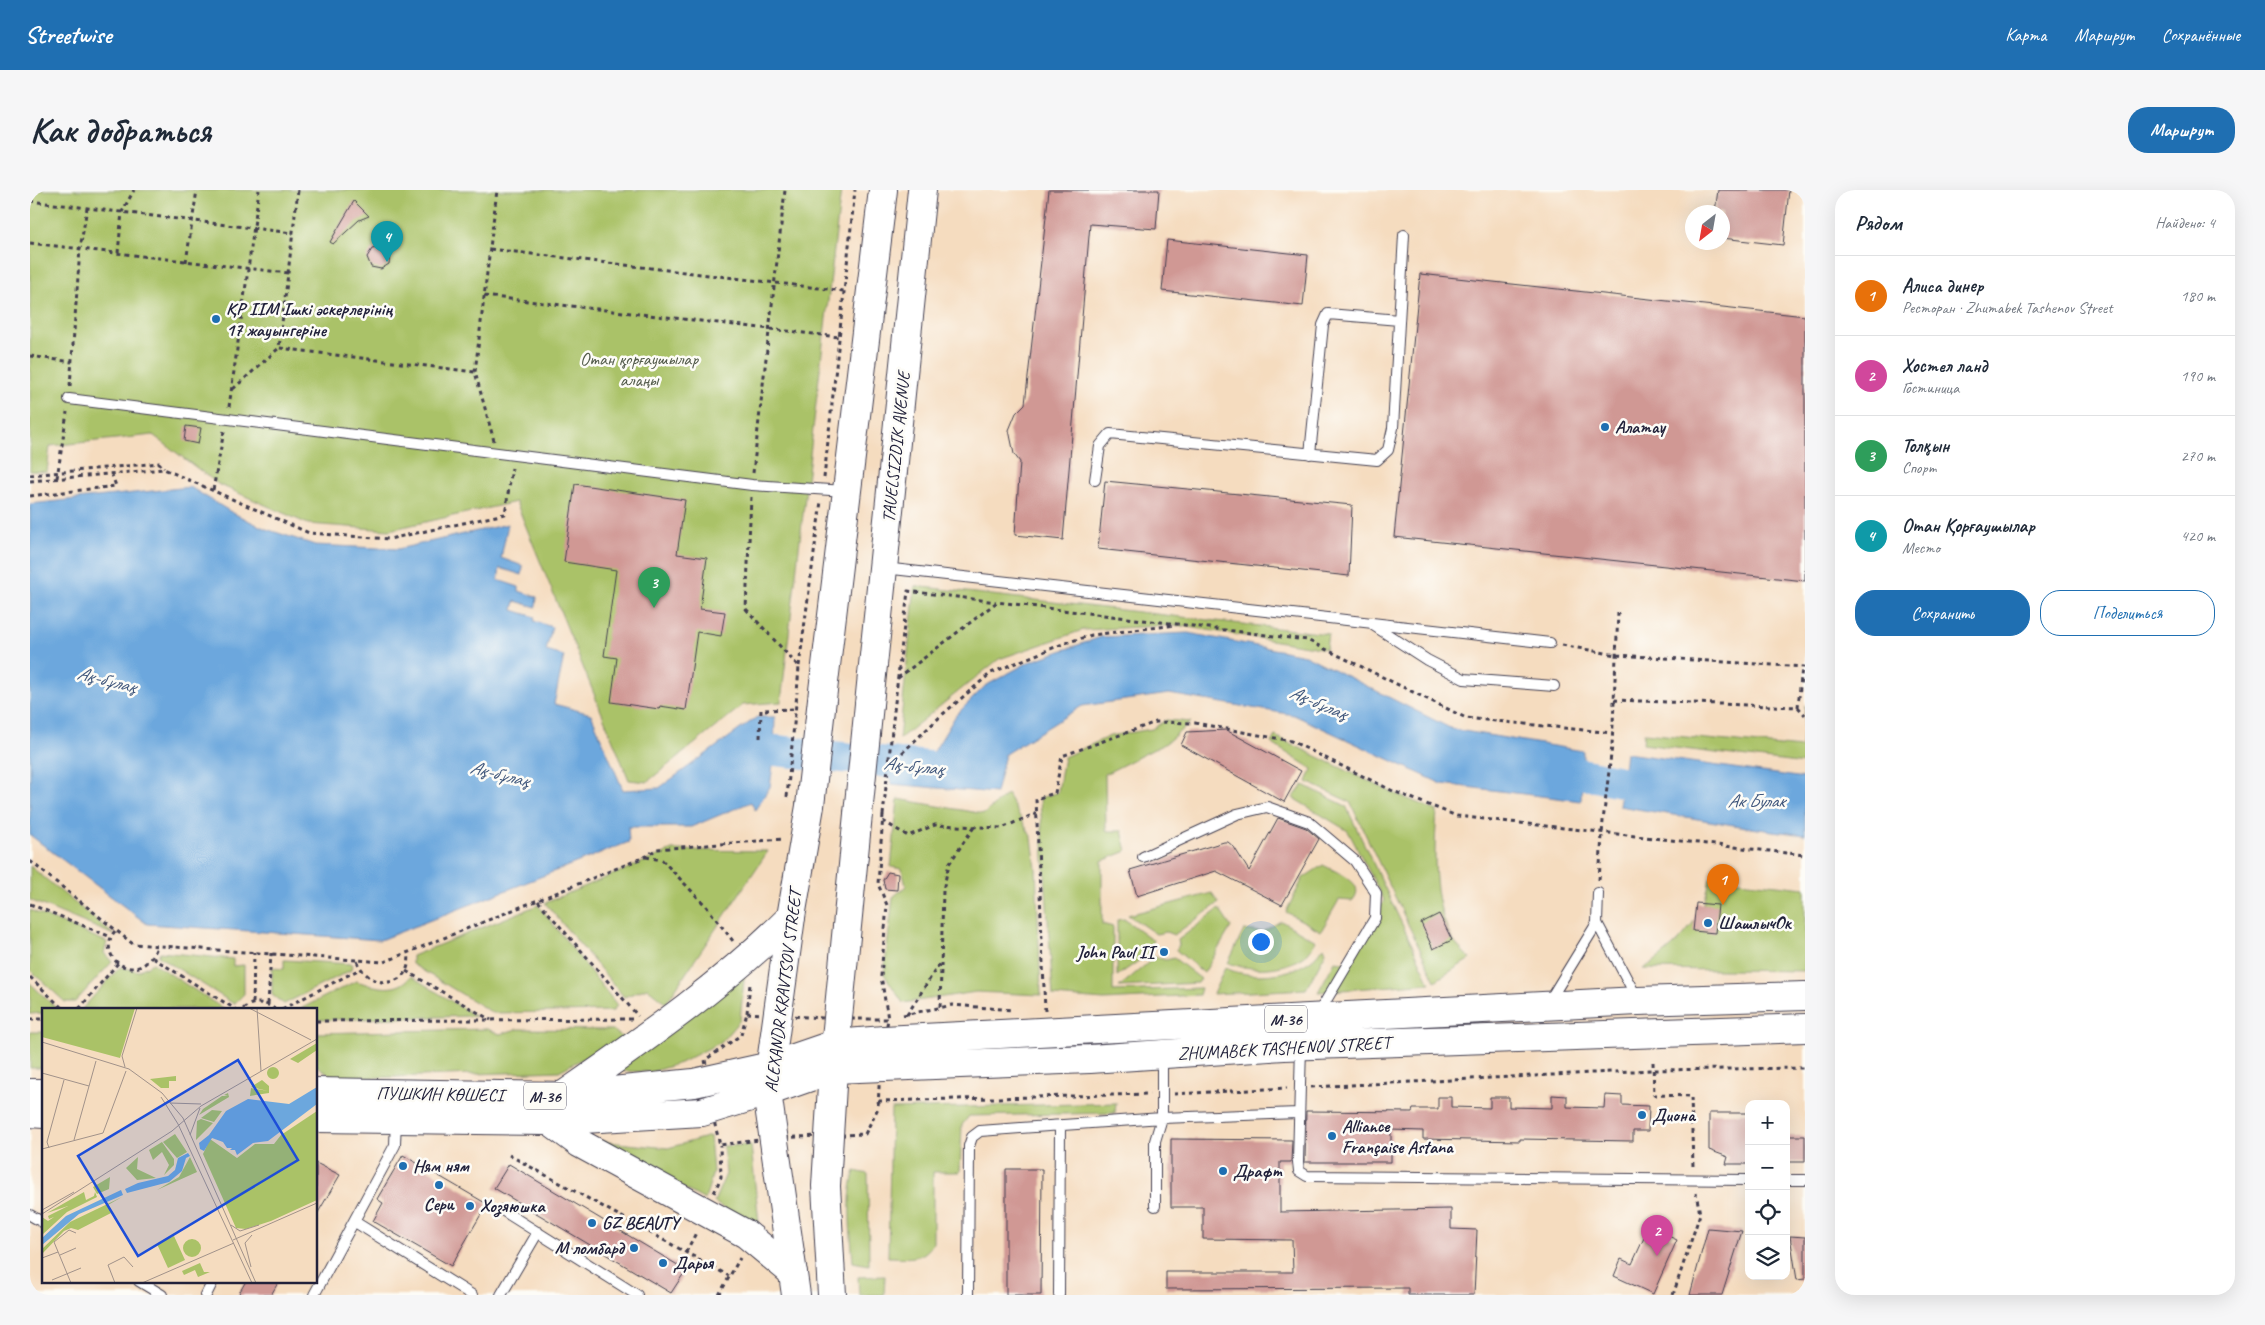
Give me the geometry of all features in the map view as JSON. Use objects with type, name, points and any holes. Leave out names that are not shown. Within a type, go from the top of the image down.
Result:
[{"type":"main road","points":[[809,696],[835,490],[882,190]]},
{"type":"main road","name":"TAUELSIZDIK AVENUE","points":[[875,817],[882,708],[883,567],[922,190]]},
{"type":"main road","name":"ALEXANDR KRAVTSOV STREET","points":[[794,1284],[769,1079],[791,917],[798,804],[809,696]]},
{"type":"main road","points":[[832,1295],[826,1186],[834,1056],[875,817]]},
{"type":"main road","points":[[562,1096],[623,1054],[731,972],[791,917]]},
{"type":"main road","name":"ZHUMABEK TASHENOV STREET","points":[[769,1079],[834,1056],[912,1038],[1638,1001],[1805,996]]},
{"type":"main road","name":"ZHUMABEK TASHENOV STREET","points":[[834,1056],[1162,1054],[1301,1045],[1805,1028]]},
{"type":"main road","name":"ПУШКИН КӨШЕСІ","points":[[318,1092],[562,1096],[694,1083],[769,1079]]},
{"type":"main road","name":"ПУШКИН КӨШЕСІ","points":[[318,1118],[549,1121],[702,1112],[769,1079]]},
{"type":"main road","points":[[549,1121],[579,1143],[746,1234],[794,1284]]},
{"type":"lane","points":[[1095,480],[1100,446],[1110,434],[1377,460],[1388,450],[1393,428],[1404,235]]},
{"type":"lane","points":[[1310,454],[1322,325],[1328,314],[1399,320]]},
{"type":"lane","points":[[69,399],[752,485],[835,490]]},
{"type":"lane","points":[[883,567],[1550,643]]},
{"type":"lane","points":[[1370,623],[1428,660],[1464,679],[1554,686]]},
{"type":"lane","points":[[1143,856],[1237,814],[1267,807],[1309,822],[1354,861],[1376,893],[1375,918],[1316,1018]]},
{"type":"lane","points":[[1598,893],[1597,923],[1638,1001]]},
{"type":"lane","points":[[1546,1006],[1597,923]]},
{"type":"lane","points":[[1301,1045],[1298,1162],[1300,1172],[1307,1176],[1745,1180]]},
{"type":"lane","points":[[1155,1206],[1155,1141],[1162,1118],[1162,1054]]},
{"type":"lane","points":[[968,1295],[969,1146],[972,1137],[980,1131],[1162,1118],[1298,1113]]},
{"type":"lane","points":[[314,1295],[395,1145],[396,1118]]},
{"type":"lane","points":[[1059,1295],[1060,1126]]},
{"type":"lane","points":[[1790,1180],[1805,1180]]},
{"type":"lane","points":[[502,1210],[637,1295]]},
{"type":"lane","points":[[30,1215],[42,1222]]},
{"type":"lane","points":[[355,1222],[472,1295]]},
{"type":"lane","points":[[501,1295],[538,1232]]},
{"type":"lane","points":[[141,1282],[162,1295]]},
{"type":"lane","points":[[206,1295],[212,1282]]},
{"type":"path","points":[[118,252],[122,212],[134,190]]},
{"type":"path","points":[[186,262],[197,190]]},
{"type":"path","points":[[214,490],[232,390],[259,190]]},
{"type":"path","points":[[232,390],[279,348],[298,190]]},
{"type":"path","points":[[497,190],[475,372],[498,454]]},
{"type":"path","points":[[760,738],[761,710],[795,709],[809,696],[799,667],[746,609],[752,485],[785,190]]},
{"type":"path","points":[[799,667],[835,490],[839,337],[855,190]]},
{"type":"path","points":[[30,201],[293,233]]},
{"type":"path","points":[[57,478],[69,399],[80,249],[87,208]]},
{"type":"path","points":[[30,243],[288,273]]},
{"type":"path","points":[[490,248],[844,291]]},
{"type":"path","points":[[484,296],[839,337]]},
{"type":"path","points":[[279,348],[475,372]]},
{"type":"path","points":[[30,356],[72,362]]},
{"type":"path","points":[[30,481],[111,472],[164,469],[309,533],[389,539],[505,514],[514,455]]},
{"type":"path","points":[[30,475],[159,463],[164,469]]},
{"type":"path","points":[[30,496],[116,486],[111,472]]},
{"type":"path","points":[[888,1019],[881,976],[887,906],[878,884],[875,817],[882,708],[898,678],[908,591],[1308,640],[1466,718],[1613,733]]},
{"type":"path","points":[[898,678],[997,602]]},
{"type":"path","points":[[1598,893],[1602,831],[1613,733],[1618,613]]},
{"type":"path","points":[[902,753],[943,714],[991,673],[1065,643],[1092,636],[1182,624]]},
{"type":"path","points":[[1550,643],[1616,655],[1804,667],[1798,707]]},
{"type":"path","points":[[1614,700],[1798,707],[1805,714]]},
{"type":"path","points":[[795,709],[798,804]]},
{"type":"path","points":[[875,817],[908,836],[935,825],[1002,828],[1037,813]]},
{"type":"path","points":[[940,1008],[943,890],[949,864],[974,827]]},
{"type":"path","points":[[1602,831],[1805,855]]},
{"type":"path","points":[[30,861],[133,944],[384,962],[645,857],[657,849],[783,839]]},
{"type":"path","points":[[645,857],[662,860],[706,906],[736,945]]},
{"type":"path","points":[[318,1021],[640,1019],[538,901]]},
{"type":"path","points":[[30,904],[111,936]]},
{"type":"path","points":[[116,931],[111,936],[109,948],[112,956],[118,963],[135,969],[146,965],[153,958],[158,947]]},
{"type":"path","points":[[253,1003],[254,952]]},
{"type":"path","points":[[357,961],[360,969],[368,977],[378,982],[388,983],[399,978],[406,971],[409,963],[408,952]]},
{"type":"path","points":[[268,1004],[270,953]]},
{"type":"path","points":[[153,958],[233,1008]]},
{"type":"path","points":[[907,1015],[941,960]]},
{"type":"path","points":[[80,1008],[118,963]]},
{"type":"path","points":[[284,1008],[360,969]]},
{"type":"path","points":[[406,971],[492,1020]]},
{"type":"path","points":[[30,977],[62,1008]]},
{"type":"path","points":[[245,1008],[253,1003],[268,1004],[274,1008]]},
{"type":"path","points":[[878,1101],[1162,1094],[1653,1070],[1805,1068]]},
{"type":"path","points":[[509,1155],[730,1276]]},
{"type":"path","points":[[686,1252],[696,1233]]},
{"type":"path","points":[[719,1295],[741,1255]]},
{"type":"green space","name":"Отан қорғаушылар алаңы","points":[[30,190],[841,190],[781,702],[743,705],[647,782],[629,780],[516,502],[389,530],[308,524],[218,484],[153,435],[50,446],[47,472],[30,471]]},
{"type":"green space","points":[[915,586],[1328,634],[1326,649],[1176,625],[1083,630],[999,659],[899,739]]},
{"type":"green space","points":[[1805,705],[1805,764],[1643,744],[1644,733],[1801,748]]},
{"type":"green space","points":[[1166,720],[1191,722],[1166,743],[1105,774],[1106,831],[1122,831],[1127,851],[1102,861],[1102,924],[1113,927],[1113,991],[1201,988],[1199,995],[1104,1000],[1053,996],[1040,798],[1058,792],[1064,757],[1110,736],[1152,729]]},
{"type":"green space","points":[[1275,736],[1391,792],[1437,811],[1435,858],[1440,905],[1452,938],[1470,959],[1435,981],[1350,802],[1307,782],[1312,769],[1271,743]]},
{"type":"green space","points":[[1303,785],[1346,806],[1430,983],[1318,992],[1335,961],[1351,963],[1384,900],[1348,831],[1293,798]]},
{"type":"green space","points":[[1007,794],[1032,838],[1036,868],[1041,995],[976,992],[903,1003],[884,974],[893,897],[906,886],[902,869],[891,867],[898,799],[984,814]]},
{"type":"green space","points":[[672,850],[768,851],[666,1003],[647,988],[624,997],[545,903]]},
{"type":"green space","points":[[1323,865],[1349,879],[1354,884],[1356,895],[1352,901],[1339,900],[1321,931],[1286,912],[1303,878]]},
{"type":"green space","points":[[30,866],[114,935],[30,900]]},
{"type":"green space","points":[[1710,878],[1805,888],[1805,971],[1643,969],[1667,951],[1687,931],[1702,907]]},
{"type":"green space","points":[[1212,893],[1219,903],[1174,935],[1166,932],[1156,934],[1128,915]]},
{"type":"green space","points":[[538,905],[617,1005],[613,1011],[493,1013],[412,964],[412,956]]},
{"type":"green space","points":[[1219,909],[1231,927],[1204,973],[1176,950],[1179,945],[1178,940]]},
{"type":"green space","points":[[30,910],[107,942],[104,953],[112,962],[75,1002],[65,1002],[30,970]]},
{"type":"green space","points":[[1124,919],[1153,940],[1150,953],[1117,976],[1117,920]]},
{"type":"green space","points":[[1281,921],[1316,941],[1306,955],[1296,961],[1277,967],[1257,968],[1228,963],[1244,930],[1262,932]]},
{"type":"green space","points":[[1324,947],[1326,952],[1306,989],[1213,994],[1225,968],[1245,974],[1268,975],[1279,973],[1310,961]]},
{"type":"green space","points":[[160,952],[233,959],[233,966],[244,965],[244,994],[234,1004],[158,956]]},
{"type":"green space","points":[[1155,957],[1166,960],[1174,958],[1201,979],[1198,983],[1119,987]]},
{"type":"green space","points":[[284,960],[352,964],[351,970],[284,1004],[272,995],[272,968],[284,969]]},
{"type":"green space","points":[[153,963],[222,1008],[83,1008],[120,967],[138,971]]},
{"type":"green space","points":[[745,970],[740,1020],[721,1042],[680,1063],[651,1072],[617,1071]]},
{"type":"green space","points":[[411,976],[475,1016],[318,1020],[318,1008],[302,1008],[356,981],[386,988],[405,982]]},
{"type":"green space","points":[[30,983],[56,1008],[42,1008],[42,1013],[30,1014]]},
{"type":"green space","points":[[487,1029],[500,1034],[517,1029],[613,1030],[623,1038],[559,1071],[336,1079],[318,1066],[318,1033]]},
{"type":"green space","points":[[30,1032],[42,1032],[42,1068],[30,1068]]},
{"type":"green space","points":[[1116,1103],[1115,1113],[969,1116],[962,1125],[960,1172],[933,1172],[933,1243],[929,1249],[919,1256],[908,1258],[888,1257],[891,1109]]},
{"type":"green space","points":[[710,1136],[713,1172],[705,1200],[587,1137],[607,1142],[668,1148]]},
{"type":"green space","points":[[751,1145],[760,1233],[714,1202],[726,1174],[723,1146]]},
{"type":"green space","points":[[855,1171],[868,1174],[869,1265],[853,1262],[850,1204]]},
{"type":"green space","points":[[885,1276],[884,1295],[859,1295],[858,1277]]},
{"type":"water","points":[[190,487],[231,512],[266,529],[315,545],[398,549],[508,524],[501,558],[523,566],[522,575],[500,568],[498,580],[519,587],[519,591],[537,597],[536,607],[515,601],[513,610],[535,617],[534,621],[552,627],[546,651],[564,656],[554,704],[591,714],[623,790],[659,788],[757,717],[775,717],[774,758],[770,787],[755,810],[751,802],[691,827],[628,827],[629,842],[380,940],[147,924],[30,835],[30,504]]},
{"type":"water","points":[[1188,633],[1305,655],[1452,729],[1583,751],[1581,801],[1442,784],[1294,715],[1169,694],[1082,706],[1005,754],[996,793],[891,784],[893,749],[933,753],[956,715],[985,686],[1029,662],[1101,637]]},
{"type":"water","name":"Ак Булак","points":[[1626,753],[1805,778],[1805,835],[1619,806]]},
{"type":"building","points":[[1049,190],[1159,190],[1156,229],[1090,224],[1063,540],[1015,535],[1020,462],[1014,454],[1009,430],[1016,413],[1025,404]]},
{"type":"building","points":[[1718,190],[1789,190],[1783,245],[1730,239],[1730,205],[1716,205]]},
{"type":"building","points":[[354,201],[369,216],[359,220],[333,244],[330,242]]},
{"type":"building","points":[[1167,240],[1308,255],[1303,306],[1162,291]]},
{"type":"building","points":[[382,247],[390,254],[389,264],[381,269],[371,267],[367,257],[372,249]]},
{"type":"building","name":"Алатау","points":[[1420,274],[1805,316],[1805,581],[1394,537]]},
{"type":"building","points":[[186,426],[201,428],[198,444],[184,441]]},
{"type":"building","points":[[1105,481],[1352,505],[1349,576],[1098,549]]},
{"type":"building","points":[[575,484],[685,500],[677,554],[707,558],[700,609],[725,612],[721,636],[697,632],[686,710],[660,706],[659,709],[611,702],[617,658],[604,656],[616,570],[564,562]]},
{"type":"building","points":[[1226,730],[1301,771],[1284,802],[1181,745],[1187,732]]},
{"type":"building","points":[[1278,818],[1306,828],[1319,839],[1282,905],[1216,871],[1137,896],[1130,870],[1224,842],[1228,842],[1234,847],[1249,871]]},
{"type":"building","points":[[888,872],[898,874],[897,890],[885,889],[883,880]]},
{"type":"building","points":[[1696,903],[1718,905],[1715,933],[1693,931]]},
{"type":"building","points":[[1439,914],[1452,940],[1433,949],[1421,923]]},
{"type":"building","points":[[1552,1095],[1567,1096],[1567,1107],[1604,1108],[1605,1095],[1622,1096],[1622,1105],[1649,1106],[1648,1131],[1633,1131],[1633,1141],[1520,1139],[1520,1141],[1423,1139],[1423,1131],[1391,1130],[1391,1162],[1305,1162],[1306,1111],[1412,1112],[1413,1109],[1438,1109],[1438,1097],[1451,1097],[1451,1107],[1490,1108],[1490,1097],[1509,1097],[1509,1107],[1552,1108]]},
{"type":"building","points":[[1709,1113],[1745,1113],[1745,1164],[1726,1164],[1728,1157],[1709,1150]]},
{"type":"building","points":[[1790,1136],[1805,1136],[1805,1162],[1790,1162]]},
{"type":"building","points":[[1171,1139],[1292,1140],[1291,1162],[1280,1162],[1280,1212],[1451,1209],[1451,1229],[1477,1230],[1474,1295],[1408,1295],[1408,1288],[1166,1289],[1166,1272],[1293,1272],[1292,1240],[1203,1239],[1203,1207],[1171,1207]]},
{"type":"building","points":[[403,1155],[487,1204],[451,1266],[373,1221],[383,1203],[377,1199]]},
{"type":"building","points":[[318,1164],[340,1175],[318,1213]]},
{"type":"building","points":[[509,1164],[686,1270],[671,1293],[494,1188]]},
{"type":"building","points":[[1006,1169],[1042,1169],[1041,1295],[1006,1295]]},
{"type":"building","points":[[1649,1227],[1677,1240],[1653,1294],[1614,1276],[1621,1259],[1632,1264]]},
{"type":"building","points":[[1708,1228],[1742,1231],[1722,1295],[1690,1295]]},
{"type":"building","points":[[1790,1236],[1805,1237],[1805,1279],[1797,1280]]},
{"type":"building","points":[[245,1282],[278,1282],[271,1295],[238,1295]]},
{"type":"waterway","name":"Ақ-бұлақ","points":[[735,758],[752,748],[933,767]]},
{"type":"waterway","name":"Ақ-бұлақ","points":[[1541,766],[1664,788]]},
{"type":"place","name":"Отан Қорғаушылар","points":[[387,262]]},
{"type":"place","name":"ҚР ІІМ Ішкі әскерлерінің 17 жауынгеріне","points":[[216,319]]},
{"type":"place","name":"Алатау","points":[[1605,427]]},
{"type":"place","name":"Толқын","points":[[654,608]]},
{"type":"place","name":"Алиса динер","points":[[1723,905]]},
{"type":"place","name":"ШашлычОк","points":[[1708,923]]},
{"type":"place","name":"John Paul II","points":[[1164,952]]},
{"type":"place","name":"Диона","points":[[1642,1115]]},
{"type":"place","name":"Alliance Française Astana","points":[[1332,1136]]},
{"type":"place","name":"Ням ням","points":[[403,1166]]},
{"type":"place","name":"Драфт","points":[[1223,1171]]},
{"type":"place","name":"Сери","points":[[439,1185]]},
{"type":"place","name":"Хозяюшка","points":[[470,1206]]},
{"type":"place","name":"GZ BEAUTY","points":[[592,1223]]},
{"type":"place","name":"М ломбард","points":[[634,1248]]},
{"type":"place","name":"Хостел ланд","points":[[1657,1256]]},
{"type":"place","name":"Дарья","points":[[663,1263]]}]
